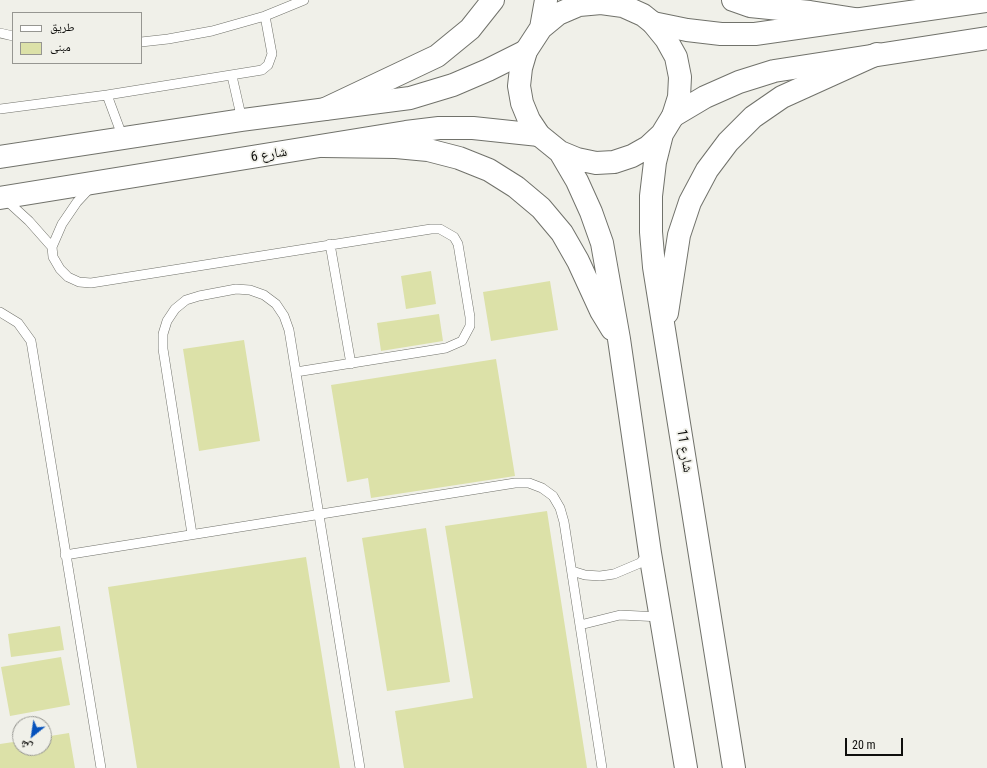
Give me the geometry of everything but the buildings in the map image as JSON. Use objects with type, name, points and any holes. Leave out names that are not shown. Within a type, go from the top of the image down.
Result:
[{"type":"main road","points":[[325,109],[438,56],[470,29],[493,0]]},
{"type":"main road","points":[[541,28],[546,0]]},
{"type":"main road","points":[[732,0],[750,6],[810,12],[855,19]]},
{"type":"main road","points":[[987,1],[755,34],[721,34],[687,30],[623,6],[601,3],[579,5],[558,14],[541,28],[526,51],[521,68],[519,86],[522,103],[529,120],[539,135],[560,152],[577,160],[596,163],[614,162],[632,156],[648,146],[667,125],[705,97],[739,82],[774,71],[987,38]]},
{"type":"main road","name":"شارع 11","points":[[644,13],[666,38],[677,63],[680,76],[679,97],[667,125],[655,162],[651,196],[651,232],[664,328],[734,768]]},
{"type":"main road","points":[[0,157],[242,120],[410,98],[453,85],[526,51]]},
{"type":"main road","points":[[664,328],[671,295],[679,236],[690,202],[707,170],[728,142],[753,118],[782,97],[877,54]]},
{"type":"main road","name":"شارع 6","points":[[2,198],[406,132],[439,128],[472,128],[539,135]]},
{"type":"main road","points":[[323,146],[396,147],[428,150],[459,158],[483,168],[516,187],[541,208],[562,233],[578,261],[601,311],[619,339]]},
{"type":"main road","points":[[560,152],[577,181],[591,212],[602,243],[619,339],[650,553],[686,768]]},
{"type":"lane","points":[[142,42],[212,31],[265,16],[304,0]]},
{"type":"lane","points":[[0,109],[107,95],[262,70],[268,65],[272,54],[265,16]]},
{"type":"lane","points":[[232,76],[242,120]]},
{"type":"lane","points":[[107,95],[123,138]]},
{"type":"lane","points":[[95,182],[77,202],[62,224],[52,247],[53,257],[64,273],[79,282],[91,283],[330,244],[440,229],[454,237],[460,252],[470,317],[470,326],[462,341],[454,346],[446,348],[296,372]]},
{"type":"lane","points":[[2,198],[29,221],[52,247]]},
{"type":"lane","points":[[330,244],[351,364]]},
{"type":"lane","points":[[192,534],[163,334],[167,321],[175,309],[186,300],[236,289],[250,290],[264,295],[276,304],[284,316],[289,330],[360,768]]},
{"type":"lane","points":[[0,312],[18,323],[31,341],[100,768]]},
{"type":"lane","points":[[65,555],[515,483],[529,483],[542,488],[553,496],[560,508],[572,571],[602,768]]},
{"type":"lane","points":[[572,571],[592,576],[614,574],[640,563],[650,553]]},
{"type":"lane","points":[[580,625],[620,615],[661,617]]}]
